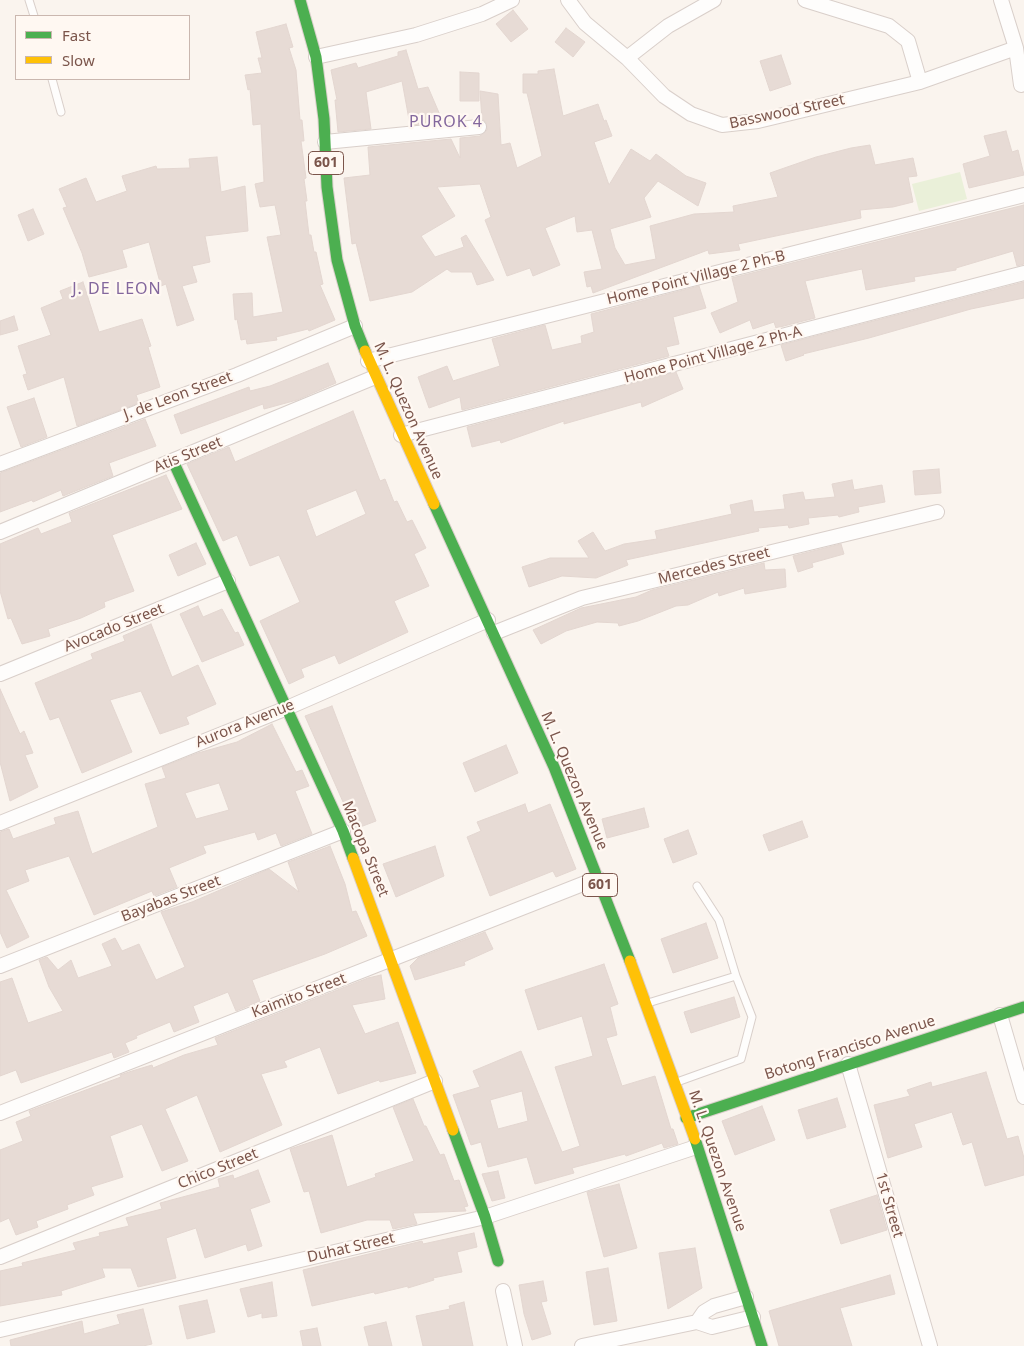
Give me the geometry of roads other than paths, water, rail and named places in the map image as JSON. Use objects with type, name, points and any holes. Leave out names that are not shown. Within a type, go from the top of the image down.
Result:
[{"type":"main road","name":"601","points":[[300,0],[316,56],[325,142],[327,187],[337,260],[355,326]]},
{"type":"main road","name":"M. L. Quezon Avenue","points":[[355,326],[368,361],[401,436],[491,627],[554,767],[646,1003],[762,1346]]},
{"type":"main road","name":"Macopa Street","points":[[174,461],[343,832],[392,960],[485,1217],[498,1261]]},
{"type":"main road","name":"Botong Francisco Avenue","points":[[686,1118],[1024,1007]]},
{"type":"street","points":[[316,56],[416,35],[482,14],[512,0]]},
{"type":"street","name":"Basswood Street","points":[[568,0],[585,23],[627,58],[664,96],[691,114],[722,126],[758,121],[920,82],[1016,48]]},
{"type":"street","points":[[627,58],[668,26],[714,0]]},
{"type":"street","points":[[805,0],[889,26],[908,41],[920,82]]},
{"type":"street","points":[[1000,0],[1016,48],[1021,85]]},
{"type":"street","points":[[325,142],[478,127]]},
{"type":"street","name":"Home Point Village 2 Ph-B","points":[[368,361],[1024,195]]},
{"type":"street","name":"Home Point Village 2 Ph-A","points":[[401,436],[1024,273]]},
{"type":"street","name":"J. de Leon Street","points":[[0,464],[237,374],[355,326]]},
{"type":"street","name":"Atis Street","points":[[0,532],[375,377]]},
{"type":"street","name":"Mercedes Street","points":[[491,627],[582,598],[937,512]]},
{"type":"street","name":"Avocado Street","points":[[0,674],[228,581]]},
{"type":"street","name":"Aurora Avenue","points":[[0,822],[491,627]]},
{"type":"street","name":"Bayabas Street","points":[[0,966],[343,832]]},
{"type":"street","name":"Kaimito Street","points":[[0,1113],[598,878]]},
{"type":"street","points":[[1000,1015],[1024,1097]]},
{"type":"street","name":"1st Street","points":[[848,1064],[930,1346]]},
{"type":"street","name":"Chico Street","points":[[0,1257],[435,1080]]},
{"type":"street","name":"Duhat Street","points":[[0,1330],[485,1217],[696,1147]]},
{"type":"street","points":[[503,1292],[515,1346]]},
{"type":"street","points":[[697,1322],[704,1312],[714,1306],[746,1297]]},
{"type":"street","points":[[582,1346],[697,1322],[712,1327],[753,1317]]},
{"type":"lane","points":[[29,0],[34,15]]},
{"type":"lane","points":[[52,80],[61,112]]},
{"type":"lane","points":[[674,1083],[740,1059],[752,1017],[736,976],[719,920],[697,886]]},
{"type":"lane","points":[[646,1003],[736,976]]},
{"type":"district","name":"PUROK 4","points":[[446,122]]},
{"type":"district","name":"J. DE LEON","points":[[117,289]]}]
